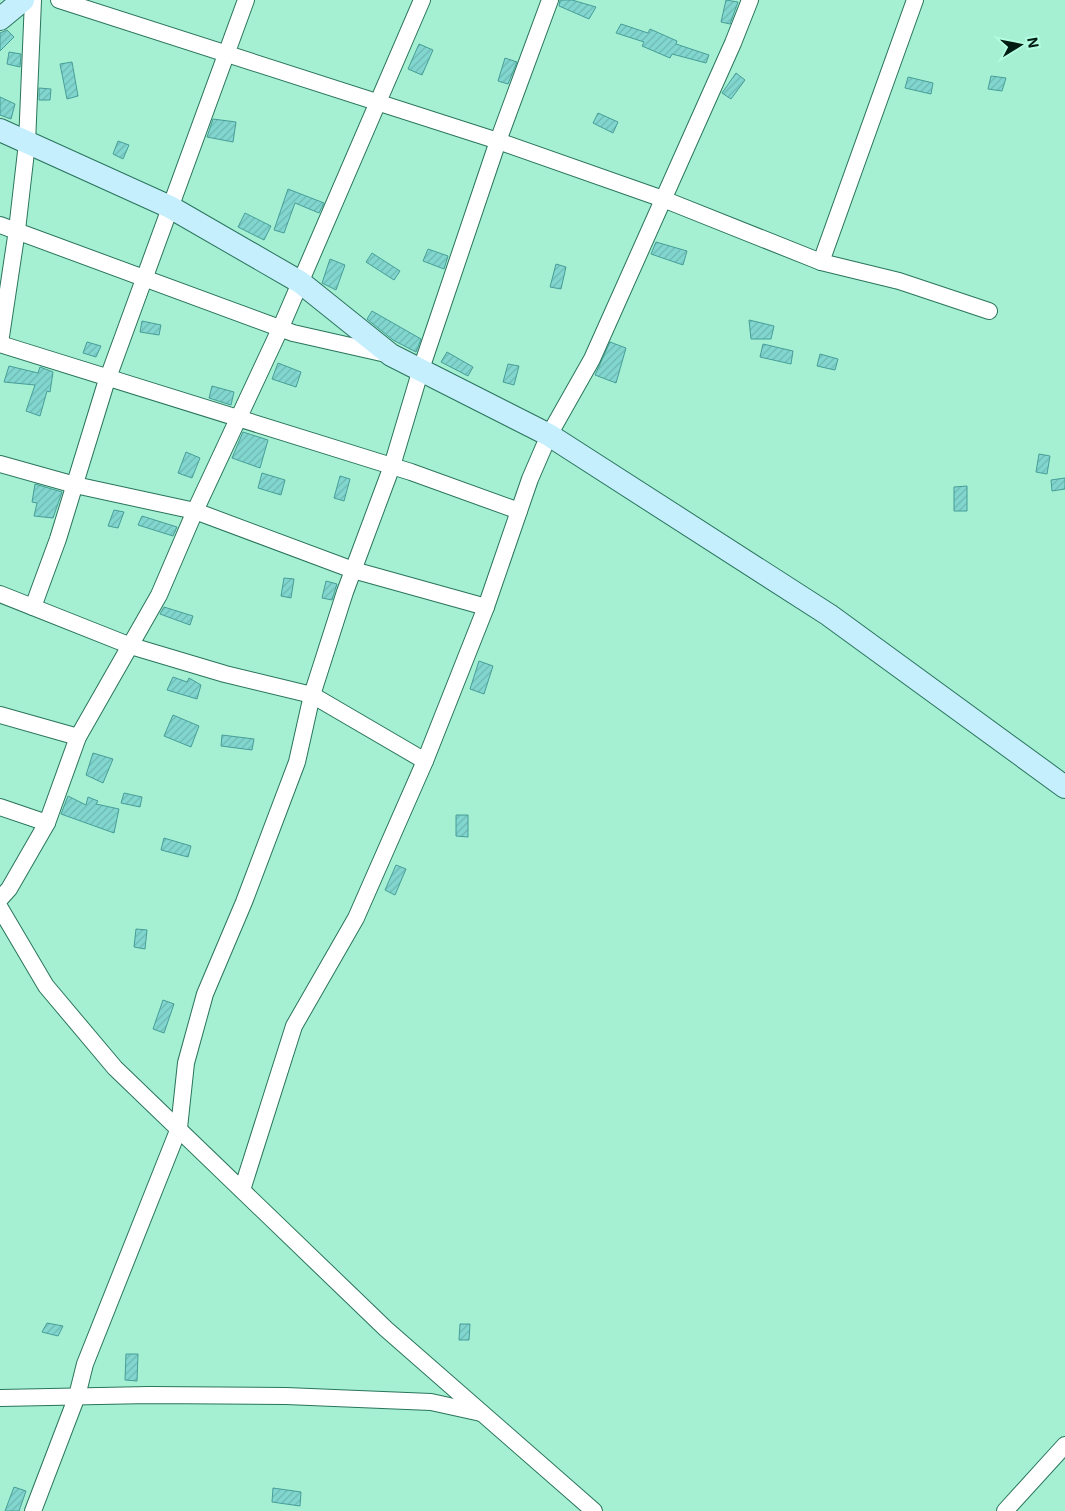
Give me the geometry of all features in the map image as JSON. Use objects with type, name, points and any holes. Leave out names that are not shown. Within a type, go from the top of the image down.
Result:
[{"type":"street","points":[[0,18],[23,0]]},
{"type":"street","points":[[33,0],[27,143],[17,230],[0,344],[109,376],[392,466],[519,511]]},
{"type":"street","points":[[59,0],[498,141],[663,199],[821,262],[899,282],[989,311]]},
{"type":"street","points":[[33,607],[58,539],[109,376],[144,276],[246,0]]},
{"type":"street","points":[[0,898],[9,889],[46,823],[78,737],[159,595],[195,511],[281,327],[422,0]]},
{"type":"street","points":[[33,1511],[77,1396],[85,1364],[179,1128],[186,1062],[204,994],[277,818],[297,762],[312,695],[353,570],[392,466],[421,369],[498,141],[550,0]]},
{"type":"street","points":[[242,1190],[294,1026],[356,918],[425,761],[486,607],[519,511],[549,435],[592,359],[733,43],[750,0]]},
{"type":"street","points":[[821,262],[915,0]]},
{"type":"street","points":[[0,130],[170,207],[300,282],[391,355]]},
{"type":"street","points":[[0,224],[293,333],[391,355],[549,435],[829,615],[1065,787]]},
{"type":"street","points":[[0,464],[75,485],[195,511],[353,570],[486,607]]},
{"type":"street","points":[[0,594],[131,646],[225,674],[312,695],[425,761]]},
{"type":"street","points":[[0,715],[78,737]]},
{"type":"street","points":[[0,807],[46,823]]},
{"type":"street","points":[[0,908],[46,986],[115,1068],[386,1329],[594,1511]]},
{"type":"street","points":[[0,1398],[286,1396],[421,1402],[483,1414]]},
{"type":"street","points":[[1005,1511],[1065,1445]]},
{"type":"building","points":[[560,0],[572,0],[596,7],[589,19],[559,6]]},
{"type":"building","points":[[726,0],[738,2],[730,24],[721,22]]},
{"type":"building","points":[[621,24],[648,33],[650,29],[677,41],[676,44],[709,55],[706,63],[672,54],[670,58],[642,46],[644,42],[616,33]]},
{"type":"building","points":[[7,30],[14,37],[0,51],[0,33]]},
{"type":"building","points":[[419,44],[433,50],[422,75],[408,69]]},
{"type":"building","points":[[9,52],[21,54],[20,67],[7,64]]},
{"type":"building","points":[[505,58],[517,62],[508,84],[498,81]]},
{"type":"building","points":[[72,62],[78,96],[67,99],[60,64]]},
{"type":"building","points":[[736,73],[745,80],[731,99],[722,93]]},
{"type":"building","points":[[991,76],[1006,78],[1002,91],[988,89]]},
{"type":"building","points":[[908,77],[933,83],[931,94],[905,88]]},
{"type":"building","points":[[39,88],[51,89],[50,100],[39,100]]},
{"type":"building","points":[[0,97],[15,104],[11,119],[0,115]]},
{"type":"building","points":[[598,113],[618,122],[613,133],[593,123]]},
{"type":"building","points":[[213,119],[236,122],[233,142],[207,137]]},
{"type":"building","points":[[118,141],[129,145],[123,159],[113,154]]},
{"type":"building","points":[[288,189],[324,203],[319,213],[295,203],[284,233],[274,230]]},
{"type":"building","points":[[245,213],[271,226],[264,240],[238,227]]},
{"type":"building","points":[[656,242],[687,251],[683,265],[651,254]]},
{"type":"building","points":[[428,249],[448,256],[444,269],[423,261]]},
{"type":"building","points":[[372,253],[400,271],[394,280],[366,262]]},
{"type":"building","points":[[330,259],[345,265],[336,290],[322,283]]},
{"type":"building","points":[[556,264],[566,267],[561,289],[550,287]]},
{"type":"building","points":[[372,311],[421,339],[416,352],[393,340],[367,319]]},
{"type":"building","points":[[749,320],[774,326],[771,339],[751,339]]},
{"type":"building","points":[[142,321],[161,325],[159,335],[140,332]]},
{"type":"building","points":[[87,342],[101,346],[96,357],[83,353]]},
{"type":"building","points":[[610,342],[626,348],[616,383],[595,375]]},
{"type":"building","points":[[763,344],[793,351],[791,364],[760,357]]},
{"type":"building","points":[[447,352],[473,367],[468,376],[441,362]]},
{"type":"building","points":[[820,354],[838,359],[835,370],[817,366]]},
{"type":"building","points":[[278,363],[301,372],[296,387],[272,379]]},
{"type":"building","points":[[508,364],[519,366],[514,385],[503,382]]},
{"type":"building","points":[[9,366],[38,373],[40,367],[53,372],[50,392],[47,391],[40,416],[26,411],[35,385],[4,382]]},
{"type":"building","points":[[212,386],[234,392],[231,405],[209,398]]},
{"type":"building","points":[[243,432],[268,440],[260,468],[232,458]]},
{"type":"building","points":[[186,452],[200,458],[192,478],[178,473]]},
{"type":"building","points":[[1039,454],[1050,456],[1047,474],[1036,472]]},
{"type":"building","points":[[262,473],[285,480],[281,495],[258,488]]},
{"type":"building","points":[[340,476],[350,479],[344,501],[334,498]]},
{"type":"building","points":[[1065,478],[1065,489],[1052,491],[1051,480]]},
{"type":"building","points":[[35,484],[62,492],[53,518],[34,516],[37,503],[32,502]]},
{"type":"building","points":[[967,486],[967,511],[954,511],[954,487]]},
{"type":"building","points":[[114,510],[124,512],[118,528],[108,526]]},
{"type":"building","points":[[142,516],[177,527],[173,536],[138,525]]},
{"type":"building","points":[[284,578],[294,579],[291,598],[281,596]]},
{"type":"building","points":[[326,581],[337,584],[332,600],[322,598]]},
{"type":"building","points":[[164,607],[193,616],[190,625],[160,614]]},
{"type":"building","points":[[479,661],[493,666],[484,694],[470,689]]},
{"type":"building","points":[[173,677],[187,682],[189,678],[201,685],[197,699],[167,690]]},
{"type":"building","points":[[173,715],[199,726],[191,747],[164,736]]},
{"type":"building","points":[[222,735],[254,739],[252,750],[221,746]]},
{"type":"building","points":[[93,753],[113,759],[103,783],[86,775]]},
{"type":"building","points":[[124,793],[142,797],[140,807],[121,803]]},
{"type":"building","points":[[68,796],[86,805],[88,797],[98,801],[96,804],[119,809],[114,833],[61,814]]},
{"type":"building","points":[[456,815],[468,815],[468,837],[456,836]]},
{"type":"building","points":[[164,838],[191,846],[188,857],[161,850]]},
{"type":"building","points":[[396,865],[406,869],[395,895],[385,890]]},
{"type":"building","points":[[136,929],[147,930],[145,949],[134,947]]},
{"type":"building","points":[[163,1000],[174,1004],[164,1033],[153,1029]]},
{"type":"building","points":[[47,1323],[63,1326],[58,1336],[42,1332]]},
{"type":"building","points":[[460,1324],[470,1324],[469,1340],[459,1340]]},
{"type":"building","points":[[126,1354],[138,1354],[137,1381],[125,1380]]},
{"type":"building","points":[[14,1487],[26,1491],[19,1511],[5,1511]]},
{"type":"building","points":[[273,1488],[301,1492],[300,1506],[272,1502]]}]
